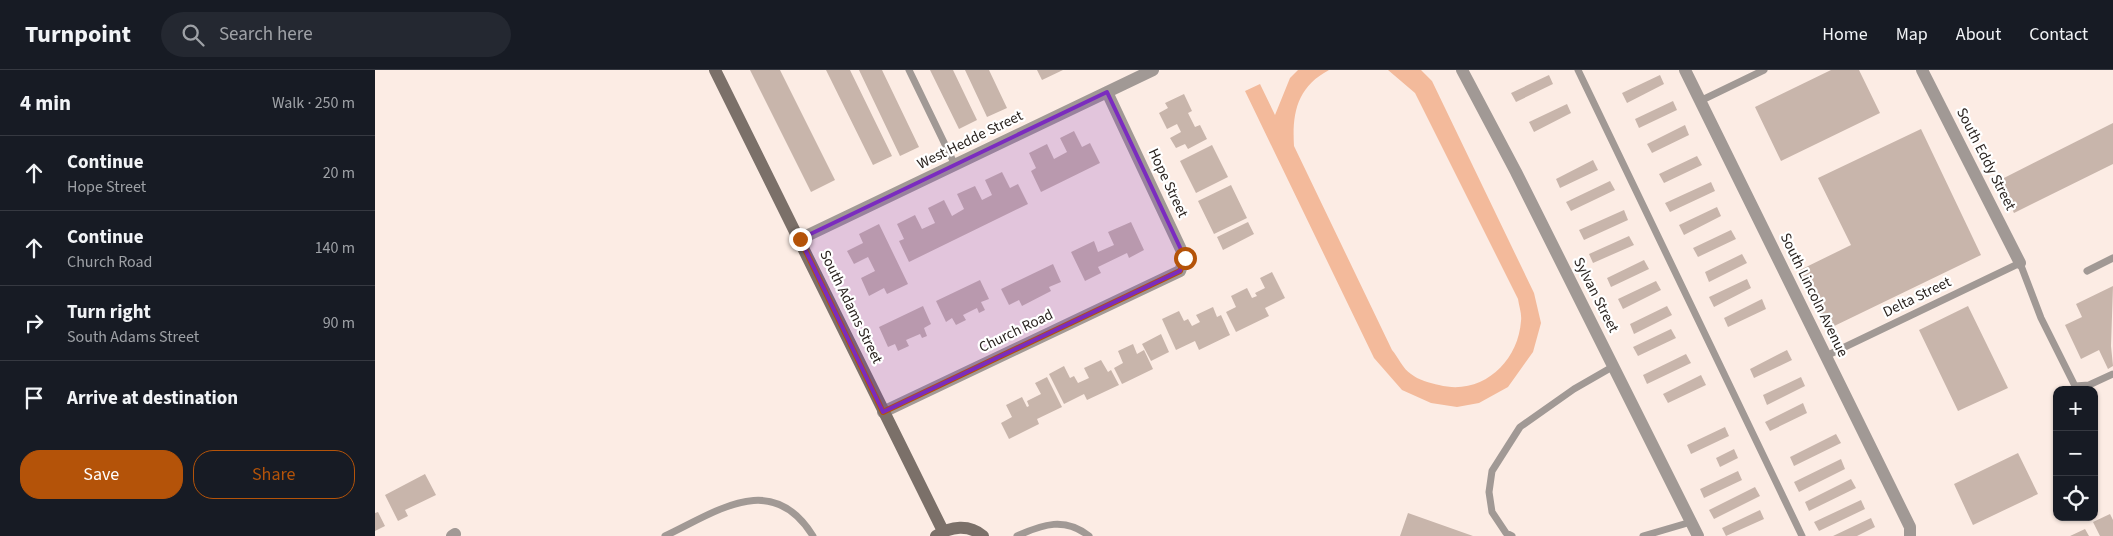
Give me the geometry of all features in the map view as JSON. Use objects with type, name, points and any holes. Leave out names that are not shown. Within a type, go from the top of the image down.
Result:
[{"type":"street","name":"South Adams Street","points":[[715,70],[800,239],[940,534]]},
{"type":"street","name":"West Hedde Street","points":[[800,239],[1153,70]]},
{"type":"street","name":"Sylvan Street","points":[[1462,70],[1614,366],[1698,536]]},
{"type":"street","name":"South Lincoln Avenue","points":[[1685,70],[1910,527],[1910,536]]},
{"type":"street","name":"South Eddy Street","points":[[1922,70],[2020,263]]},
{"type":"street","name":"Hope Street","points":[[1107,92],[1185,258],[1180,271],[1162,279]]},
{"type":"street","name":"Church Road","points":[[883,412],[1162,279]]},
{"type":"street","points":[[940,534],[957,527],[969,528],[983,536]]},
{"type":"lane","points":[[909,70],[955,165]]},
{"type":"lane","points":[[1578,70],[1802,536]]},
{"type":"lane","points":[[1700,101],[1764,70]]},
{"type":"lane","points":[[2087,271],[2113,258]]},
{"type":"lane","points":[[2020,263],[2041,318],[2075,386],[2089,385],[2113,374]]},
{"type":"lane","name":"Delta Street","points":[[1826,356],[2020,263]]},
{"type":"lane","points":[[1511,536],[1506,533],[1491,512],[1489,492],[1492,471],[1519,427],[1566,394],[1614,366]]},
{"type":"lane","points":[[665,536],[743,501],[762,500],[778,502],[789,508],[802,519],[813,536]]},
{"type":"lane","points":[[1643,536],[1691,522]]},
{"type":"lane","points":[[1017,536],[1047,524],[1068,525],[1089,536]]},
{"type":"highlighted area","points":[[1107,92],[1185,258],[1180,271],[883,412],[800,239]]},
{"type":"shaded area","points":[[1298,70],[1329,70],[1310,84],[1303,93],[1294,123],[1294,146],[1392,350],[1405,369],[1421,380],[1454,387],[1469,386],[1483,381],[1505,363],[1513,350],[1518,336],[1521,316],[1518,299],[1415,93],[1388,70],[1421,70],[1432,81],[1534,293],[1541,323],[1533,352],[1508,387],[1479,403],[1457,407],[1431,403],[1402,390],[1374,358],[1245,91],[1260,84],[1275,115],[1290,78]]},
{"type":"building","points":[[750,70],[780,70],[835,180],[811,192]]},
{"type":"building","points":[[826,70],[850,70],[892,156],[873,165]]},
{"type":"building","points":[[859,70],[882,70],[919,147],[900,156]]},
{"type":"building","points":[[930,70],[953,70],[977,120],[959,129]]},
{"type":"building","points":[[965,70],[989,70],[1007,108],[987,117]]},
{"type":"building","points":[[1037,70],[1063,70],[1042,80]]},
{"type":"building","points":[[1831,70],[1859,70],[1880,113],[1781,161],[1755,107]]},
{"type":"building","points":[[1549,75],[1553,84],[1516,102],[1511,93]]},
{"type":"building","points":[[1660,75],[1664,84],[1627,103],[1622,93]]},
{"type":"building","points":[[1184,94],[1192,111],[1188,113],[1195,127],[1200,125],[1207,139],[1188,149],[1185,144],[1176,148],[1170,138],[1181,132],[1177,124],[1167,129],[1159,113],[1168,108],[1165,103]]},
{"type":"building","points":[[1673,101],[1677,110],[1639,128],[1635,119]]},
{"type":"building","points":[[1567,104],[1571,113],[1534,132],[1529,122]]},
{"type":"building","points":[[2113,123],[2113,164],[2014,213],[1998,181]]},
{"type":"building","points":[[1685,125],[1689,135],[1652,153],[1647,144]]},
{"type":"building","points":[[1921,129],[1981,255],[1828,329],[1800,270],[1851,245],[1818,178]]},
{"type":"building","points":[[1074,131],[1082,147],[1090,143],[1100,163],[1041,192],[1031,171],[1036,168],[1029,153],[1047,144],[1054,159],[1067,152],[1060,138]]},
{"type":"building","points":[[1212,145],[1228,177],[1196,193],[1180,161]]},
{"type":"building","points":[[1697,156],[1702,165],[1664,183],[1659,174]]},
{"type":"building","points":[[1593,160],[1598,170],[1560,188],[1556,179]]},
{"type":"building","points":[[1002,172],[1010,188],[1018,184],[1028,204],[909,262],[899,241],[904,239],[897,224],[915,215],[922,229],[935,223],[928,208],[944,200],[952,216],[964,209],[957,194],[975,186],[982,200],[992,195],[985,180]]},
{"type":"building","points":[[1610,181],[1615,190],[1571,211],[1566,202]]},
{"type":"building","points":[[1711,182],[1715,191],[1670,212],[1665,203]]},
{"type":"building","points":[[1231,185],[1247,218],[1214,234],[1198,201]]},
{"type":"building","points":[[1717,207],[1721,216],[1684,235],[1679,225]]},
{"type":"building","points":[[1624,210],[1628,220],[1584,240],[1579,230]]},
{"type":"building","points":[[1131,222],[1144,250],[1129,258],[1127,253],[1098,267],[1101,273],[1085,281],[1071,252],[1094,241],[1098,252],[1114,245],[1108,232]]},
{"type":"building","points":[[1248,222],[1254,234],[1223,250],[1217,237]]},
{"type":"building","points":[[879,224],[908,284],[887,294],[884,288],[869,296],[861,278],[875,271],[868,257],[854,264],[847,251],[863,243],[859,234]]},
{"type":"building","points":[[1731,230],[1736,239],[1698,257],[1693,248]]},
{"type":"building","points":[[1629,236],[1634,245],[1593,263],[1589,254]]},
{"type":"building","points":[[1742,254],[1747,263],[1709,282],[1705,272]]},
{"type":"building","points":[[1644,260],[1649,269],[1611,287],[1607,278]]},
{"type":"building","points":[[1053,264],[1061,282],[1049,287],[1051,291],[1022,306],[1019,300],[1009,305],[1001,289]]},
{"type":"building","points":[[1272,272],[1285,298],[1265,308],[1269,316],[1236,332],[1226,312],[1236,307],[1231,296],[1247,288],[1252,298],[1257,296],[1255,293],[1265,288],[1260,278]]},
{"type":"building","points":[[1747,279],[1751,288],[1714,307],[1709,297]]},
{"type":"building","points":[[980,280],[989,299],[981,302],[985,310],[979,313],[977,308],[963,315],[966,320],[956,325],[952,318],[946,322],[936,301]]},
{"type":"building","points":[[1656,281],[1661,290],[1623,309],[1618,299]]},
{"type":"building","points":[[2113,286],[2111,346],[2113,366],[2108,369],[2099,350],[2081,359],[2065,325],[2082,317],[2076,304]]},
{"type":"building","points":[[1762,299],[1766,309],[1728,327],[1724,318]]},
{"type":"building","points":[[923,306],[931,324],[924,328],[927,336],[922,338],[920,334],[906,340],[909,346],[898,351],[895,344],[888,347],[879,327]]},
{"type":"building","points":[[1667,306],[1672,315],[1634,334],[1630,324]]},
{"type":"building","points":[[1968,306],[2008,388],[1958,411],[1919,330]]},
{"type":"building","points":[[1213,307],[1217,317],[1221,315],[1230,335],[1199,350],[1195,341],[1176,350],[1162,319],[1179,311],[1184,321],[1188,319],[1192,326],[1200,322],[1196,315]]},
{"type":"building","points":[[1671,329],[1676,338],[1638,356],[1633,347]]},
{"type":"building","points":[[1161,334],[1169,352],[1151,361],[1142,344]]},
{"type":"building","points":[[1133,344],[1137,354],[1144,350],[1153,369],[1122,384],[1114,368],[1123,363],[1118,351]]},
{"type":"building","points":[[1787,350],[1792,360],[1754,378],[1750,369]]},
{"type":"building","points":[[1686,354],[1691,363],[1647,384],[1643,375]]},
{"type":"building","points":[[1101,360],[1108,372],[1111,370],[1119,385],[1087,400],[1084,394],[1064,404],[1049,374],[1064,366],[1070,378],[1074,376],[1078,383],[1089,378],[1084,368]]},
{"type":"building","points":[[1701,375],[1706,385],[1668,403],[1663,394]]},
{"type":"building","points":[[1047,377],[1062,407],[1037,419],[1039,424],[1009,439],[1001,423],[1012,417],[1006,405],[1022,397],[1027,407],[1029,406],[1027,401],[1041,394],[1035,383]]},
{"type":"building","points":[[1801,377],[1805,386],[1767,405],[1763,395]]},
{"type":"building","points":[[1803,403],[1807,413],[1770,431],[1765,422]]},
{"type":"building","points":[[1725,427],[1729,436],[1691,454],[1687,445]]},
{"type":"building","points":[[1836,434],[1841,443],[1794,466],[1790,457]]},
{"type":"building","points":[[1734,449],[1738,458],[1720,467],[1716,458]]},
{"type":"building","points":[[2018,453],[2038,494],[1973,525],[1954,484]]},
{"type":"building","points":[[1841,459],[1845,469],[1799,492],[1794,482]]},
{"type":"building","points":[[1738,471],[1742,480],[1704,498],[1700,489]]},
{"type":"building","points":[[425,474],[436,495],[405,510],[408,516],[398,521],[385,495]]},
{"type":"building","points":[[1851,479],[1856,488],[1809,511],[1805,502]]},
{"type":"building","points":[[1755,487],[1760,496],[1714,519],[1709,510]]},
{"type":"building","points":[[1861,500],[1865,509],[1819,531],[1814,522]]},
{"type":"building","points":[[1760,510],[1764,519],[1726,536],[1722,528]]},
{"type":"building","points":[[378,512],[385,526],[375,531],[375,513]]},
{"type":"building","points":[[1408,513],[1473,536],[1400,536]]},
{"type":"building","points":[[2110,514],[2113,520],[2113,536],[2100,536],[2093,522]]},
{"type":"building","points":[[1871,518],[1875,527],[1857,536],[1833,536]]},
{"type":"building","points":[[2085,529],[2089,536],[2070,536]]},
{"type":"route","points":[[800,239],[883,412],[1180,271],[1185,258]]}]
